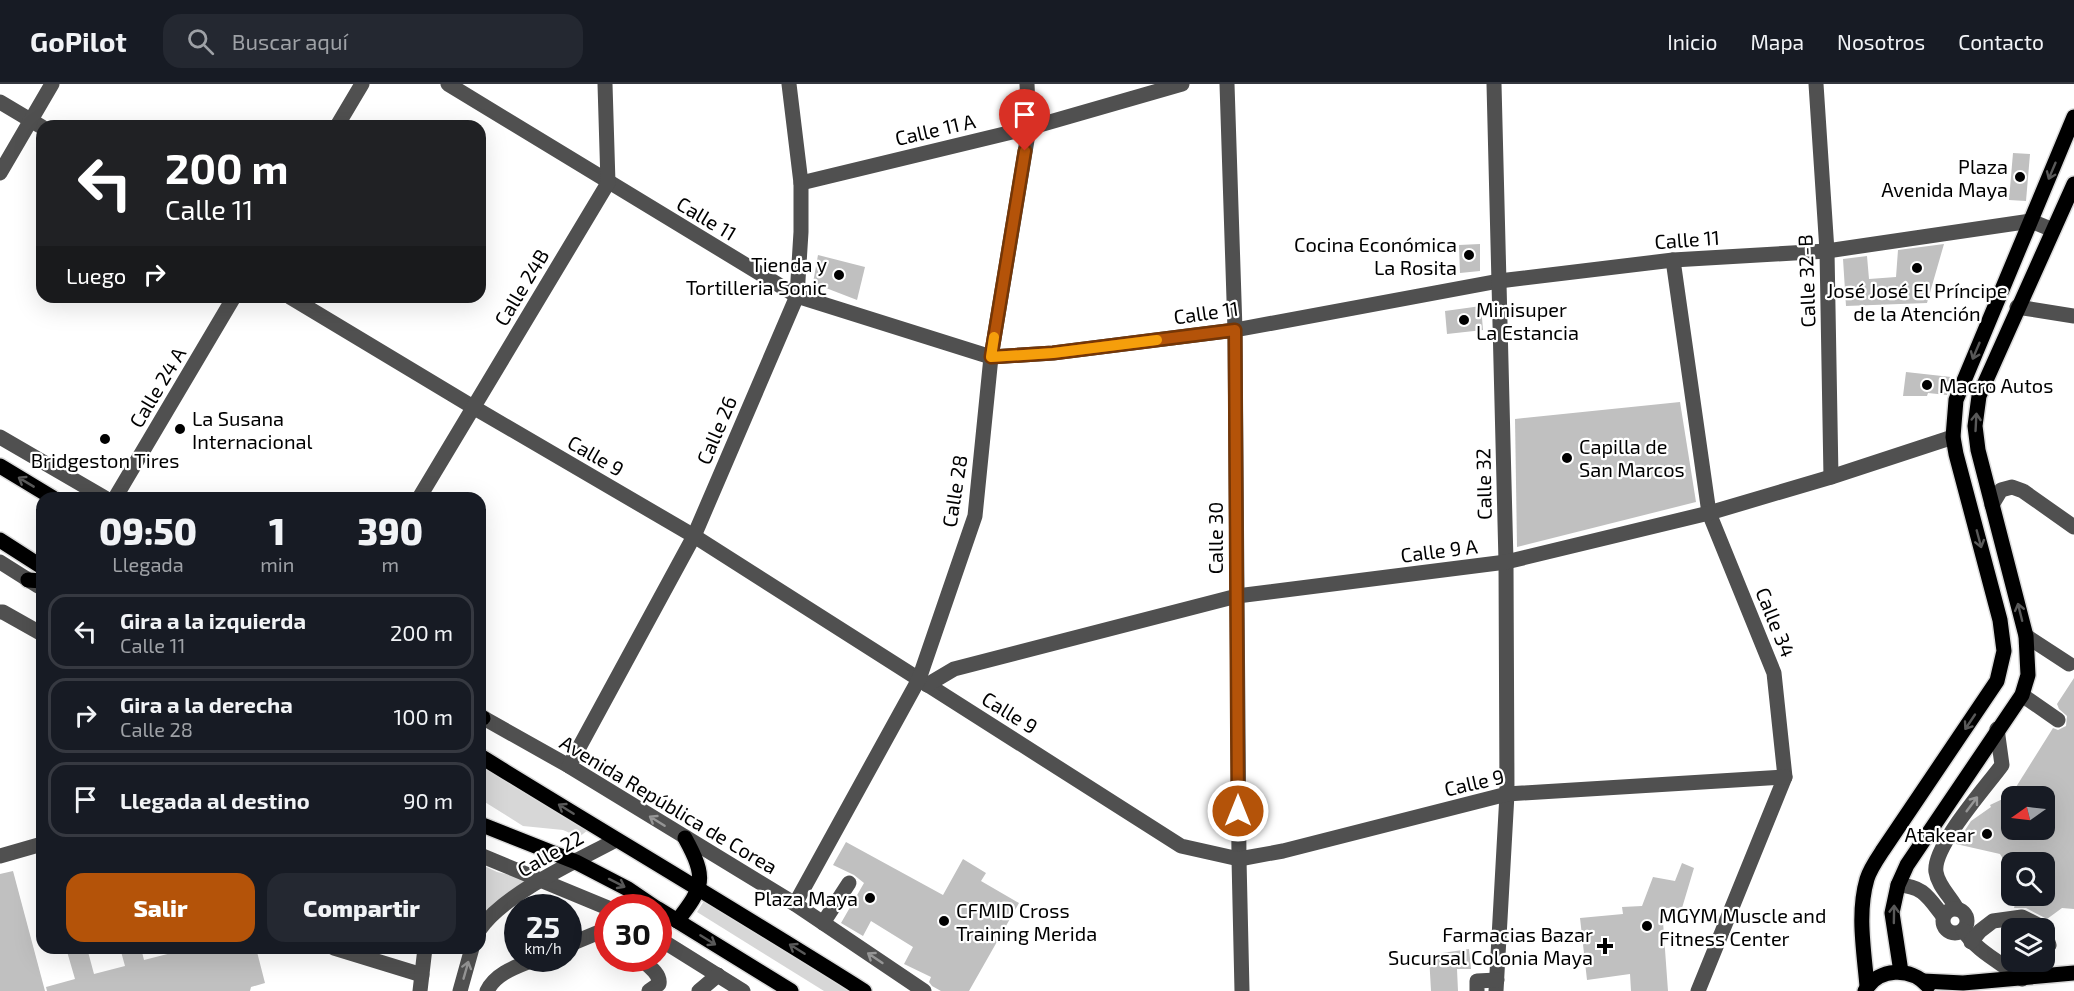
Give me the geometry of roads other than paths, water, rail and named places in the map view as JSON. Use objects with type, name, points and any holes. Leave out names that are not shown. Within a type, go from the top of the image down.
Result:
[{"type":"main road","points":[[1866,989],[1862,911],[1868,877],[1882,850],[1997,681],[2004,651],[2000,620],[1953,437],[1956,400],[2074,117]]},
{"type":"main road","points":[[1901,972],[1892,913],[1898,885],[1907,865],[2022,695],[2028,675],[2026,636],[1978,450],[1975,426],[1979,396],[2017,307],[2073,187]]},
{"type":"main road","points":[[0,466],[43,492]]},
{"type":"main road","points":[[0,540],[36,563]]},
{"type":"main road","points":[[486,760],[864,991]]},
{"type":"main road","points":[[486,826],[576,862],[636,894]]},
{"type":"main road","points":[[677,921],[695,898],[699,888],[697,859],[685,838]]},
{"type":"main road","points":[[672,918],[791,991]]},
{"type":"main road","points":[[1866,989],[1882,975],[1901,972],[1909,974],[1928,986],[2022,979],[2074,972]]},
{"type":"street","points":[[38,120],[52,84]]},
{"type":"street","points":[[341,120],[362,84]]},
{"type":"street","name":"Calle 11","points":[[448,84],[797,296],[991,357],[1053,353],[1235,330],[1499,281],[1673,260],[1827,251],[2031,221]]},
{"type":"street","points":[[605,84],[608,183]]},
{"type":"street","name":"Calle 26","points":[[569,766],[694,536],[797,296],[801,183],[789,84]]},
{"type":"street","name":"Calle 28","points":[[795,904],[923,682],[975,516],[991,357],[1029,129],[1027,84]]},
{"type":"street","name":"Calle 11 A","points":[[801,183],[1029,129],[1182,84]]},
{"type":"street","name":"Calle 30","points":[[1227,84],[1235,330],[1242,991]]},
{"type":"street","name":"Calle 32","points":[[1494,84],[1506,562],[1507,794],[1497,986]]},
{"type":"street","name":"Calle 32-B","points":[[1816,84],[1827,251],[1831,477]]},
{"type":"street","points":[[0,102],[36,122]]},
{"type":"street","points":[[0,173],[36,124]]},
{"type":"street","name":"Calle 24B","points":[[423,492],[608,183]]},
{"type":"street","points":[[2031,221],[2053,230]]},
{"type":"street","name":"Calle 34","points":[[1673,260],[1709,513],[1774,673],[1785,777],[1698,991]]},
{"type":"street","name":"Calle 24 A","points":[[119,492],[230,303]]},
{"type":"street","name":"Calle 9","points":[[300,303],[694,536],[1181,846],[1239,859],[1283,851],[1507,794],[1785,777]]},
{"type":"street","points":[[2017,307],[2074,316]]},
{"type":"street","points":[[0,436],[95,492]]},
{"type":"street","name":"Calle 9 A","points":[[923,682],[954,669],[1237,596],[1506,562],[1709,513],[1831,477],[1953,437]]},
{"type":"street","points":[[1992,505],[2001,490],[2012,488],[2024,491],[2074,527]]},
{"type":"street","points":[[0,562],[35,580]]},
{"type":"street","points":[[0,612],[36,631]]},
{"type":"street","points":[[2026,636],[2069,664]]},
{"type":"street","points":[[2022,695],[2058,720]]},
{"type":"street","name":"Avenida República de Corea","points":[[486,721],[569,766],[795,904],[924,991]]},
{"type":"street","points":[[1950,912],[1952,899],[1942,887],[1936,872],[1939,852],[2002,765],[1997,729]]},
{"type":"street","name":"Calle 22","points":[[486,919],[543,880],[616,840]]},
{"type":"street","points":[[0,856],[36,846]]},
{"type":"street","points":[[486,857],[594,902]]},
{"type":"street","points":[[823,923],[849,883]]},
{"type":"street","points":[[1898,885],[1912,886],[1922,890],[1950,912],[1965,915],[1967,936]]},
{"type":"street","points":[[1967,936],[1980,931],[1993,921],[2001,920]]},
{"type":"street","points":[[1967,936],[2022,979],[2027,972]]},
{"type":"street","points":[[672,947],[738,990]]},
{"type":"street","points":[[372,954],[422,975]]},
{"type":"street","points":[[420,991],[424,954]]},
{"type":"street","points":[[460,991],[470,954]]},
{"type":"street","points":[[487,991],[493,980],[506,972]]},
{"type":"street","points":[[649,991],[659,984],[660,980],[654,972]]},
{"type":"street","points":[[699,991],[718,975]]},
{"type":"street","points":[[1477,991],[1477,981],[1497,986]]},
{"type":"place","name":"Plaza Avenida Maya","points":[[2020,177]]},
{"type":"place","name":"Cocina Económica La Rosita","points":[[1469,255]]},
{"type":"place","name":"José José El Príncipe de la Atención","points":[[1917,268]]},
{"type":"place","name":"Tienda y Tortilleria Sonic","points":[[839,275]]},
{"type":"place","name":"Minisuper La Estancia","points":[[1464,320]]},
{"type":"place","name":"Macro Autos","points":[[1927,385]]},
{"type":"place","name":"La Susana Internacional","points":[[180,429]]},
{"type":"place","name":"Bridgeston Tires","points":[[105,439]]},
{"type":"place","name":"Capilla de San Marcos","points":[[1567,458]]},
{"type":"place","name":"Atakear","points":[[1987,834]]},
{"type":"place","name":"Plaza Maya","points":[[870,898]]},
{"type":"place","name":"CFMID Cross Training Merida","points":[[944,921]]},
{"type":"place","name":"MGYM Muscle and Fitness Center","points":[[1647,926]]},
{"type":"place","name":"Farmacias Bazar Sucursal Colonia Maya","points":[[1605,946]]}]
